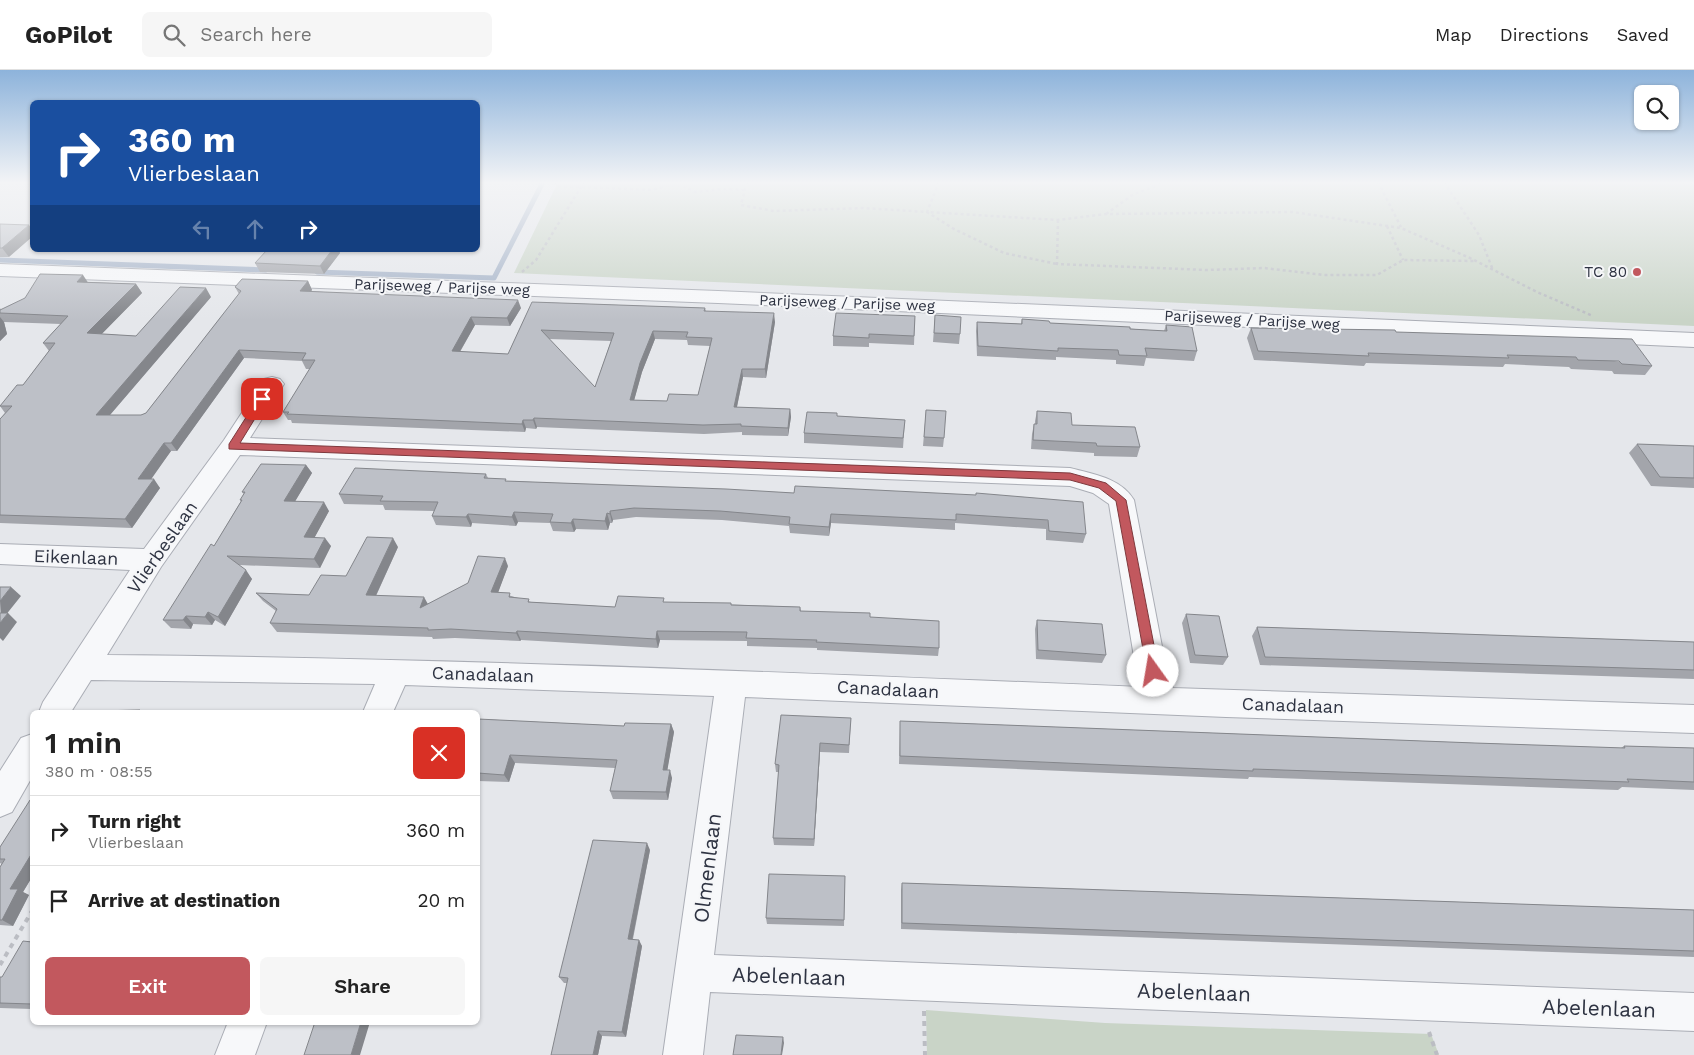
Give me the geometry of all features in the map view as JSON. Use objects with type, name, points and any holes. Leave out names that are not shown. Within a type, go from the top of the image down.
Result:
[{"type":"street","name":"Parijseweg / Parijse weg","points":[[0,270],[503,289],[1694,340]]},
{"type":"street","name":"Vlierbeslaan","points":[[55,710],[151,560],[233,446],[272,384]]},
{"type":"street","points":[[233,446],[1070,477],[1094,483],[1102,486],[1121,500],[1149,657],[1161,701]]},
{"type":"street","name":"Eikenlaan","points":[[0,554],[151,560]]},
{"type":"street","name":"Canadalaan","points":[[82,667],[240,668],[731,682],[1161,701],[1694,719]]},
{"type":"street","points":[[379,710],[395,672]]},
{"type":"street","name":"Olmenlaan","points":[[684,1055],[731,682]]},
{"type":"street","points":[[0,801],[30,751]]},
{"type":"street","name":"Abelenlaan","points":[[694,973],[1694,1012]]},
{"type":"street","points":[[235,1055],[247,1025]]},
{"type":"path","points":[[503,289],[536,260],[555,228]]},
{"type":"path","points":[[952,228],[1004,253],[1057,264],[1207,270],[1264,268],[1324,275],[1377,275],[1404,260],[1476,261]]},
{"type":"path","points":[[1057,264],[1058,228]]},
{"type":"path","points":[[1388,228],[1404,260]]},
{"type":"path","points":[[1401,228],[1596,318]]},
{"type":"path","points":[[1474,228],[1493,270]]},
{"type":"path","points":[[0,965],[30,915]]},
{"type":"path","points":[[924,982],[926,1055]]},
{"type":"shaded area","points":[[536,228],[1694,228],[1694,326],[514,273]]},
{"type":"shaded area","points":[[926,1010],[1105,1023],[1431,1034],[1439,1055],[927,1055]]},
{"type":"building","points":[[0,228],[26,228],[2,248],[0,248]]},
{"type":"building","points":[[265,252],[330,252],[320,266],[255,263]]},
{"type":"building","points":[[40,274],[83,275],[77,282],[136,284],[87,333],[136,336],[180,287],[206,288],[96,415],[141,415],[146,413],[241,291],[235,287],[242,279],[308,281],[300,291],[518,300],[507,318],[471,317],[452,351],[508,354],[532,302],[705,308],[704,311],[774,313],[765,369],[742,369],[734,407],[790,409],[788,428],[741,426],[741,424],[703,425],[534,418],[533,420],[523,420],[522,424],[287,414],[289,412],[283,412],[315,360],[302,360],[306,353],[239,350],[171,443],[164,443],[138,479],[154,479],[125,519],[0,515],[0,419],[12,406],[0,406],[17,385],[23,385],[55,343],[43,343],[68,316],[0,313],[0,310],[25,298]],"holes":[[[541,330],[614,333],[595,387]],[[653,331],[688,332],[686,337],[712,338],[698,395],[669,394],[667,401],[630,400],[640,363]]]},
{"type":"building","points":[[836,313],[915,316],[914,336],[869,334],[869,338],[833,336]]},
{"type":"building","points":[[935,315],[961,317],[960,334],[934,333]]},
{"type":"building","points":[[1022,319],[1049,321],[1050,323],[1167,331],[1166,325],[1192,327],[1197,351],[1145,348],[1147,356],[1119,355],[1118,350],[1058,348],[1058,351],[978,346],[977,322],[1022,324]]},
{"type":"building","points":[[1251,328],[1395,330],[1396,332],[1632,339],[1652,366],[1622,364],[1619,361],[1578,360],[1576,357],[1507,355],[1509,358],[1368,353],[1369,356],[1258,351]]},
{"type":"building","points":[[926,410],[946,411],[944,438],[924,437]]},
{"type":"building","points":[[1037,411],[1071,413],[1072,425],[1135,427],[1140,447],[1097,446],[1096,443],[1033,440],[1034,424],[1037,424]]},
{"type":"building","points":[[807,412],[837,413],[837,416],[905,420],[903,438],[804,433]]},
{"type":"building","points":[[1637,444],[1694,446],[1694,478],[1660,477]]},
{"type":"building","points":[[261,464],[306,465],[284,501],[324,502],[304,537],[325,538],[314,559],[227,556],[246,570],[218,617],[208,612],[205,617],[186,616],[183,620],[163,620],[211,544],[214,546],[242,500],[240,500],[245,492],[242,492]]},
{"type":"building","points":[[355,468],[486,474],[484,478],[506,479],[505,481],[794,493],[795,486],[976,495],[976,493],[1083,502],[1086,534],[1049,531],[1048,520],[956,514],[956,520],[831,514],[829,527],[789,524],[790,517],[720,511],[634,508],[610,511],[610,514],[607,513],[605,521],[573,519],[571,523],[550,522],[553,514],[514,512],[512,517],[468,514],[466,517],[432,516],[438,502],[380,501],[383,496],[339,494]]},
{"type":"building","points":[[367,537],[393,538],[366,595],[424,597],[420,608],[468,583],[478,556],[505,558],[491,592],[510,593],[509,597],[529,599],[528,602],[615,607],[618,596],[664,598],[663,602],[731,603],[731,605],[800,607],[800,611],[870,613],[870,617],[939,621],[939,648],[816,642],[817,640],[746,638],[747,632],[657,631],[656,639],[517,631],[516,633],[270,623],[277,609],[256,593],[309,595],[321,575],[346,576]]},
{"type":"building","points":[[0,587],[11,587],[0,601]]},
{"type":"building","points":[[0,613],[8,613],[0,623]]},
{"type":"building","points":[[1186,614],[1219,616],[1228,657],[1195,655]]},
{"type":"building","points":[[1037,620],[1102,624],[1106,655],[1038,650]]},
{"type":"building","points":[[1257,627],[1694,642],[1694,670],[1265,657]]},
{"type":"building","points":[[781,715],[851,718],[849,745],[820,743],[814,839],[773,838],[779,765],[775,764]]},
{"type":"building","points":[[480,719],[624,726],[625,723],[671,724],[663,770],[670,770],[666,792],[610,791],[617,760],[510,755],[504,775],[480,773]]},
{"type":"building","points":[[900,721],[1475,743],[1625,748],[1624,746],[1694,748],[1694,782],[1627,779],[1629,782],[1253,769],[1253,771],[900,756]]},
{"type":"building","points":[[30,800],[30,856],[10,889],[18,889],[2,920],[0,920],[0,867],[5,859],[0,859],[0,847]]},
{"type":"building","points":[[593,840],[647,843],[628,939],[639,940],[622,1032],[598,1031],[593,1055],[551,1055],[568,978],[559,977]]},
{"type":"building","points":[[769,874],[845,876],[844,920],[766,918]]},
{"type":"building","points":[[902,883],[1694,910],[1694,951],[902,923]]},
{"type":"building","points":[[23,941],[30,942],[30,1004],[0,1003],[0,977],[2,977]]},
{"type":"building","points":[[314,1025],[360,1025],[351,1055],[304,1055]]},
{"type":"building","points":[[736,1035],[783,1037],[781,1055],[733,1055]]},
{"type":"waterway","points":[[317,272],[494,278],[520,228]]},
{"type":"waterway","points":[[0,260],[266,270]]},
{"type":"place","name":"TC 80","points":[[1637,272]]},
{"type":"route","points":[[262,399],[233,446],[1070,477],[1102,486],[1121,500],[1153,671]]}]
